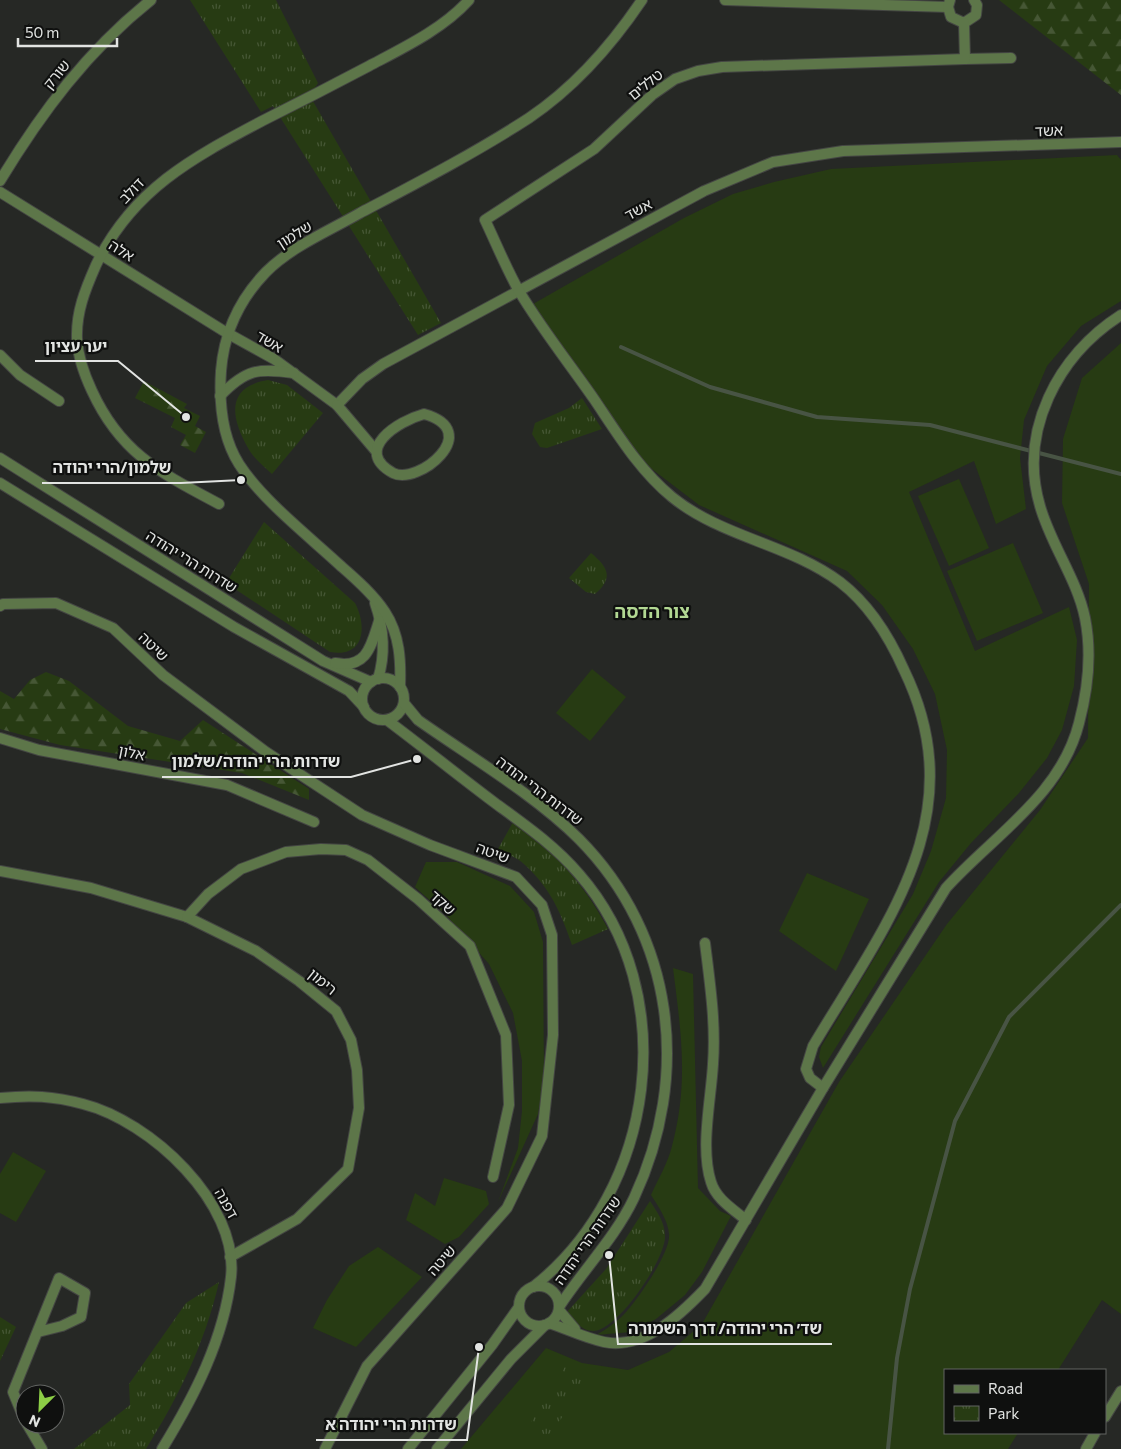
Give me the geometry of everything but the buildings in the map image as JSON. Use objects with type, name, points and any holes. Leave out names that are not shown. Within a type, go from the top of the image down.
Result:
[{"type":"street","name":"שורק","points":[[0,181],[33,129],[69,81],[99,46],[151,0]]},
{"type":"street","name":"דולב","points":[[219,504],[169,478],[136,454],[114,430],[94,394],[78,353],[76,326],[80,306],[101,255],[124,219],[144,196],[171,173],[201,153],[394,54],[458,12],[469,0]]},
{"type":"street","name":"שלמון","points":[[400,687],[399,648],[386,612],[363,586],[273,503],[239,465],[223,422],[220,396],[221,369],[227,333],[238,308],[268,271],[297,248],[477,150],[531,116],[587,71],[607,48],[642,0]]},
{"type":"street","points":[[725,0],[949,4],[951,17],[964,23]]},
{"type":"street","points":[[964,23],[976,14],[977,5],[974,0]]},
{"type":"street","points":[[964,23],[965,59]]},
{"type":"street","name":"טללים","points":[[519,290],[485,220],[594,149],[652,95],[675,79],[698,71],[722,67],[1012,58]]},
{"type":"street","name":"אשד","points":[[227,333],[294,373],[337,405],[362,379],[383,364],[704,191],[774,162],[843,151],[1121,142]]},
{"type":"street","name":"אלה","points":[[0,192],[227,333]]},
{"type":"street","points":[[519,290],[634,457],[658,485],[687,508],[706,519],[817,568],[840,582],[881,626],[910,682],[920,711],[926,742],[931,775],[930,807],[916,858],[893,912],[813,1046],[806,1069],[810,1078],[823,1088]]},
{"type":"street","points":[[520,1307],[524,1318],[534,1325],[547,1324],[605,1342],[625,1342],[647,1335],[668,1323],[686,1309],[705,1288],[823,1088],[946,888],[968,864],[1046,789],[1069,753],[1079,723],[1088,682],[1087,634],[1085,618],[1073,581],[1039,505],[1034,474],[1036,440],[1043,408],[1056,381],[1074,354],[1101,328],[1121,315]]},
{"type":"street","points":[[0,355],[20,375],[59,401]]},
{"type":"street","points":[[220,396],[234,382],[251,372],[265,369],[294,373]]},
{"type":"street","points":[[337,405],[376,451],[381,463],[396,474],[414,473],[438,458],[445,451],[449,443],[446,426],[440,421],[424,414],[412,418],[384,435],[376,451]]},
{"type":"street","points":[[358,429],[369,434],[384,435]]},
{"type":"street","name":"שדרות הרי יהודה","points":[[0,458],[323,661],[374,681],[390,679],[400,687],[404,703],[418,720],[558,820],[597,858],[617,884],[636,918],[649,949],[661,987],[668,1045],[662,1111],[653,1148],[642,1179],[625,1214],[559,1309]]},
{"type":"street","name":"שדרות הרי יהודה","points":[[0,483],[234,627],[348,691],[373,718],[387,720],[542,838],[579,874],[594,892],[615,928],[624,948],[638,992],[644,1064],[638,1106],[625,1157],[608,1196],[594,1220],[566,1257],[533,1287]]},
{"type":"street","name":"שלמון","points":[[363,586],[373,600],[380,618],[384,637],[383,653],[374,681]]},
{"type":"street","name":"שיטה","points":[[0,606],[3,604],[56,603],[114,628],[163,675],[266,752],[354,809],[430,845],[516,876],[542,905],[552,935],[553,1036],[542,1136],[507,1208],[366,1366],[325,1449]]},
{"type":"street","points":[[323,661],[346,665],[363,658],[372,642],[380,618]]},
{"type":"street","points":[[364,707],[363,693],[374,681]]},
{"type":"street","points":[[387,720],[398,714],[404,703]]},
{"type":"street","name":"אלון","points":[[0,738],[39,750],[227,785],[314,822]]},
{"type":"street","name":"שקד","points":[[187,917],[208,894],[241,869],[286,852],[321,849],[346,850],[368,860],[418,899],[470,946],[506,1035],[509,1105],[493,1177]]},
{"type":"street","name":"רימון","points":[[0,871],[91,888],[187,917],[256,951],[299,980],[336,1011],[351,1040],[359,1108],[348,1169],[297,1219],[230,1257]]},
{"type":"street","points":[[706,943],[714,1013],[707,1157],[711,1182],[720,1199],[746,1220]]},
{"type":"street","name":"דפנה","points":[[0,1098],[37,1095],[84,1104],[121,1119],[156,1143],[189,1173],[210,1200],[227,1235],[231,1276],[220,1327],[205,1368],[180,1419],[162,1449]]},
{"type":"street","points":[[16,1384],[60,1278],[84,1292],[81,1317],[62,1326],[38,1332]]},
{"type":"street","points":[[408,1449],[492,1345],[520,1307],[523,1294],[533,1287],[546,1287],[552,1290],[559,1300],[559,1309],[568,1323],[580,1333]]},
{"type":"street","points":[[437,1449],[511,1359],[547,1324],[559,1309]]},
{"type":"street","points":[[1106,1415],[1121,1391]]},
{"type":"street","points":[[33,1434],[42,1449]]},
{"type":"street","points":[[1086,1449],[1094,1434]]},
{"type":"green space","points":[[190,0],[276,0],[318,83],[310,96],[441,323],[418,335],[273,106],[261,112]]},
{"type":"green space","points":[[999,0],[1121,0],[1121,95]]},
{"type":"green space","points":[[1117,155],[1121,160],[1121,301],[1081,326],[1047,366],[1024,420],[1020,458],[1026,509],[996,524],[974,461],[909,492],[975,651],[1069,607],[1077,640],[1074,686],[1062,730],[1047,758],[1019,793],[971,843],[939,882],[823,1068],[819,1057],[821,1047],[913,894],[931,851],[946,798],[947,750],[935,694],[913,649],[882,605],[847,571],[699,505],[644,463],[533,304],[684,218],[733,194],[774,182],[831,169]]},
{"type":"green space","points":[[1121,343],[1121,1314],[1102,1300],[1059,1369],[944,1369],[944,1434],[1017,1434],[1008,1449],[461,1449],[546,1348],[582,1363],[628,1370],[669,1352],[702,1324],[839,1082],[947,924],[1040,810],[1088,738],[1089,584],[1062,503],[1063,439],[1082,378]]},
{"type":"green space","points":[[268,380],[287,385],[323,413],[272,474],[250,452],[242,437],[236,415],[238,397],[244,389]]},
{"type":"green space","points":[[144,381],[187,404],[184,408],[200,416],[195,426],[206,432],[195,453],[180,445],[186,435],[171,427],[175,418],[135,398]]},
{"type":"green space","points":[[582,398],[602,429],[547,448],[540,447],[532,434],[535,423],[569,408]]},
{"type":"green space","points":[[959,479],[989,548],[949,566],[918,496]]},
{"type":"green space","points":[[264,522],[355,603],[359,612],[362,630],[356,645],[350,650],[342,653],[330,652],[226,583]]},
{"type":"green space","points":[[1013,543],[1043,613],[977,641],[947,571]]},
{"type":"green space","points":[[591,553],[605,568],[607,578],[595,594],[586,592],[569,578]]},
{"type":"green space","points":[[592,669],[626,697],[590,741],[556,713]]},
{"type":"green space","points":[[46,672],[69,681],[128,726],[180,741],[203,720],[309,789],[309,800],[242,773],[60,745],[0,729],[0,691],[14,699],[30,680]]},
{"type":"green space","points":[[513,822],[571,873],[591,900],[608,929],[572,945],[564,922],[542,883],[522,863],[498,849]]},
{"type":"green space","points":[[426,862],[457,862],[510,886],[534,912],[543,942],[544,1080],[538,1114],[498,1202],[518,1148],[522,1111],[522,1061],[513,1013],[489,964],[445,914],[415,887]]},
{"type":"green space","points":[[807,873],[869,899],[836,971],[779,931]]},
{"type":"green space","points":[[673,968],[693,974],[698,1188],[720,1211],[731,1216],[702,1272],[685,1295],[656,1319],[631,1332],[596,1335],[624,1315],[660,1263],[668,1242],[667,1224],[651,1195],[670,1152],[680,1100],[682,1078],[681,1036]]},
{"type":"green space","points":[[13,1152],[46,1171],[16,1222],[0,1213],[0,1174]]},
{"type":"green space","points":[[444,1178],[486,1191],[489,1204],[459,1237],[445,1244],[406,1220],[415,1193],[435,1206]]},
{"type":"green space","points":[[650,1201],[660,1217],[665,1231],[663,1246],[658,1260],[639,1291],[616,1318],[604,1327],[594,1331],[586,1330],[566,1313],[606,1269]]},
{"type":"green space","points":[[378,1247],[422,1277],[356,1347],[313,1328],[327,1300],[349,1266]]},
{"type":"green space","points":[[219,1282],[206,1326],[190,1368],[146,1449],[74,1449],[130,1405],[129,1384],[186,1303]]},
{"type":"green space","points":[[0,1317],[16,1327],[0,1361]]},
{"type":"green space","points":[[566,1365],[593,1378],[546,1438],[528,1427]]},
{"type":"waterway","points":[[621,347],[710,387],[817,417],[930,425],[1121,474]]},
{"type":"waterway","points":[[888,1449],[897,1358],[910,1289],[955,1121],[1009,1017],[1121,905]]},
{"type":"place","name":"יער עציון","points":[[186,417]]},
{"type":"place","name":"שלמון/הרי יהודה","points":[[241,480]]},
{"type":"place","name":"שדרות הרי יהודה/שלמון","points":[[417,759]]},
{"type":"place","name":"שד׳ הרי יהודה/ דרך השמורה","points":[[609,1255]]},
{"type":"place","name":"שדרות הרי יהודה א","points":[[479,1347]]},
{"type":"district","name":"צור הדסה","points":[[652,611]]}]
